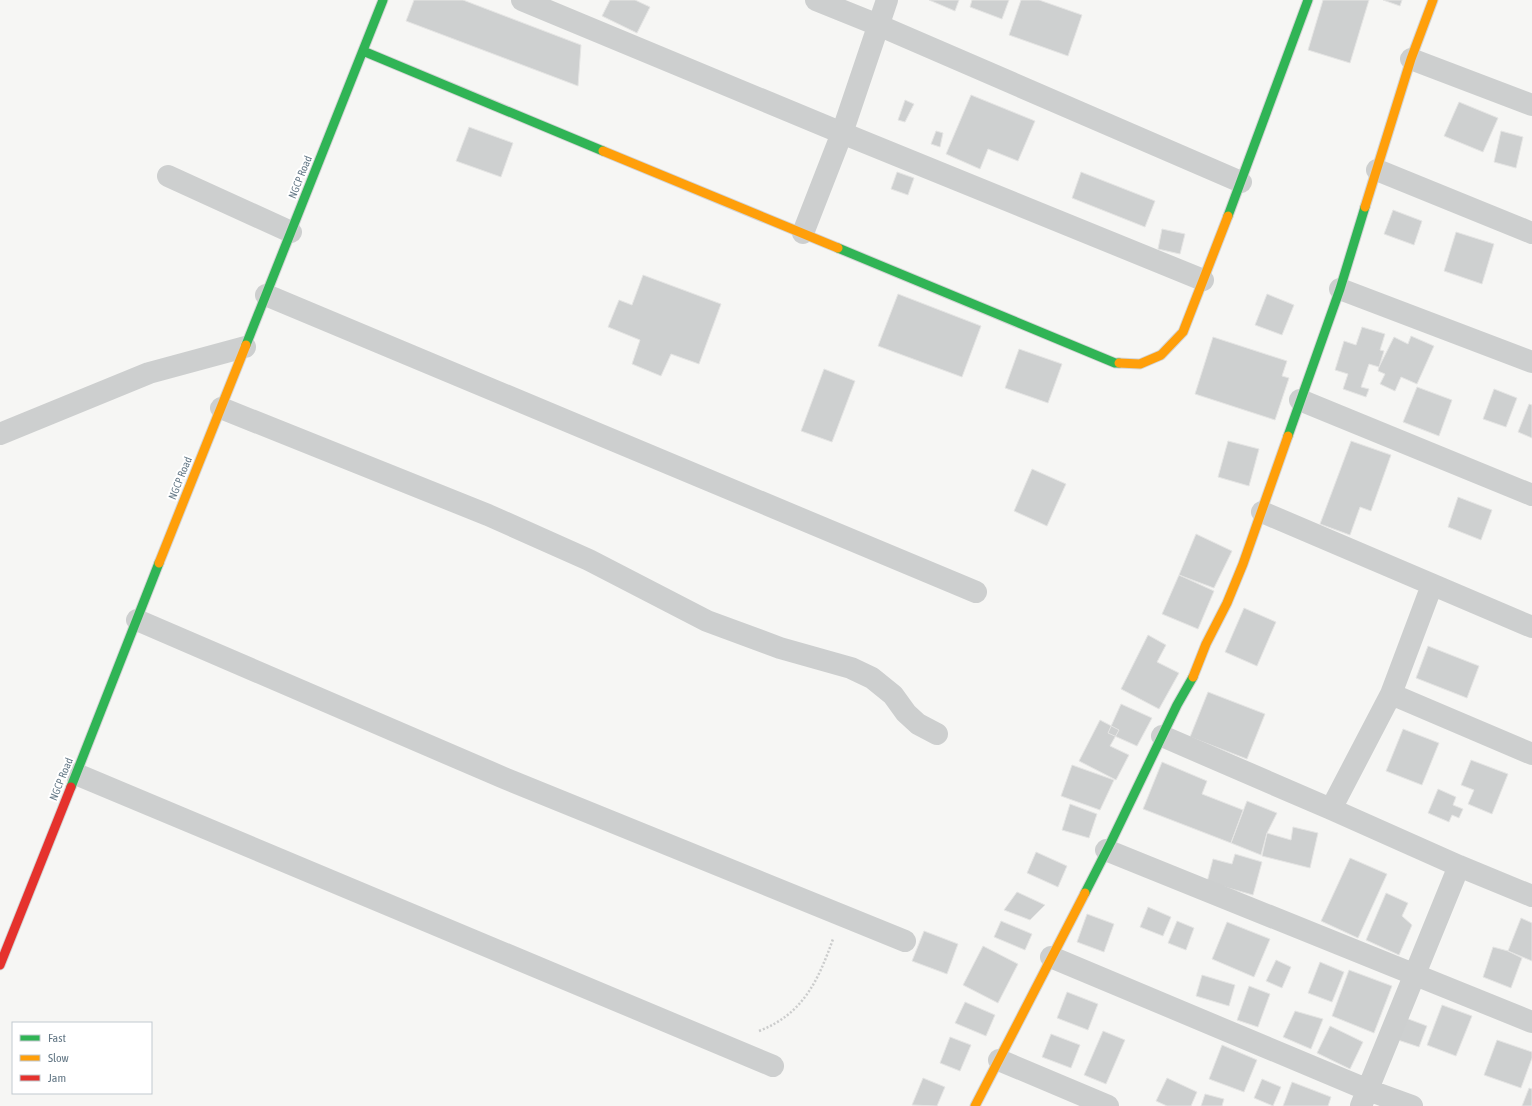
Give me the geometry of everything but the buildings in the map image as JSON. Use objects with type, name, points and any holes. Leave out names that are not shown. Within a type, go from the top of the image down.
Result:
[{"type":"street","name":"NGCP Road","points":[[0,965],[383,0]]},
{"type":"street","points":[[522,0],[842,133],[1203,280]]},
{"type":"street","points":[[816,0],[878,25],[1242,182]]},
{"type":"street","points":[[803,233],[842,133],[887,0]]},
{"type":"street","points":[[363,51],[1114,363],[1140,364],[1161,355],[1182,332],[1242,182],[1308,0]]},
{"type":"street","points":[[975,1106],[1106,850],[1227,603],[1262,512],[1340,289],[1411,59],[1433,0]]},
{"type":"street","points":[[1411,59],[1532,105]]},
{"type":"street","points":[[1377,170],[1532,233]]},
{"type":"street","points":[[168,176],[291,232]]},
{"type":"street","points":[[1340,289],[1532,362]]},
{"type":"street","points":[[266,295],[976,592]]},
{"type":"street","points":[[0,434],[149,373],[245,347]]},
{"type":"street","points":[[1300,400],[1532,495]]},
{"type":"street","points":[[221,408],[488,515],[589,560],[707,622],[780,648],[850,668],[872,678],[893,695],[906,713],[918,724],[937,734]]},
{"type":"street","points":[[1262,512],[1532,627]]},
{"type":"street","points":[[1331,809],[1391,694],[1432,585]]},
{"type":"street","points":[[137,620],[504,778],[905,941]]},
{"type":"street","points":[[1391,694],[1532,754]]},
{"type":"street","points":[[1162,736],[1459,866],[1532,896]]},
{"type":"street","points":[[76,774],[723,1046],[774,1066]]},
{"type":"street","points":[[1106,850],[1532,1022]]},
{"type":"street","points":[[1365,1098],[1459,866]]},
{"type":"street","points":[[1051,957],[1365,1098],[1412,1106]]},
{"type":"street","points":[[999,1060],[1108,1106]]},
{"type":"path","points":[[723,1046],[771,1027],[793,1011],[810,992],[824,963],[842,916]]},
{"type":"traffic: fast","points":[[246,345],[383,0]]},
{"type":"traffic: fast","points":[[1228,216],[1308,0]]},
{"type":"traffic: fast","points":[[363,51],[603,151]]},
{"type":"traffic: fast","points":[[1288,436],[1340,289],[1365,207]]},
{"type":"traffic: fast","points":[[838,248],[1115,363],[1119,363]]},
{"type":"traffic: fast","points":[[71,787],[159,563]]},
{"type":"traffic: fast","points":[[1085,893],[1177,705],[1193,677]]},
{"type":"traffic: slow","points":[[1365,207],[1411,59],[1433,0]]},
{"type":"traffic: slow","points":[[603,151],[838,248]]},
{"type":"traffic: slow","points":[[1119,363],[1140,364],[1161,355],[1183,332],[1228,216]]},
{"type":"traffic: slow","points":[[159,563],[246,345]]},
{"type":"traffic: slow","points":[[1193,677],[1206,644],[1227,603],[1243,564],[1288,436]]},
{"type":"traffic: slow","points":[[975,1106],[1085,893]]},
{"type":"traffic: jam","points":[[0,965],[71,787]]}]
